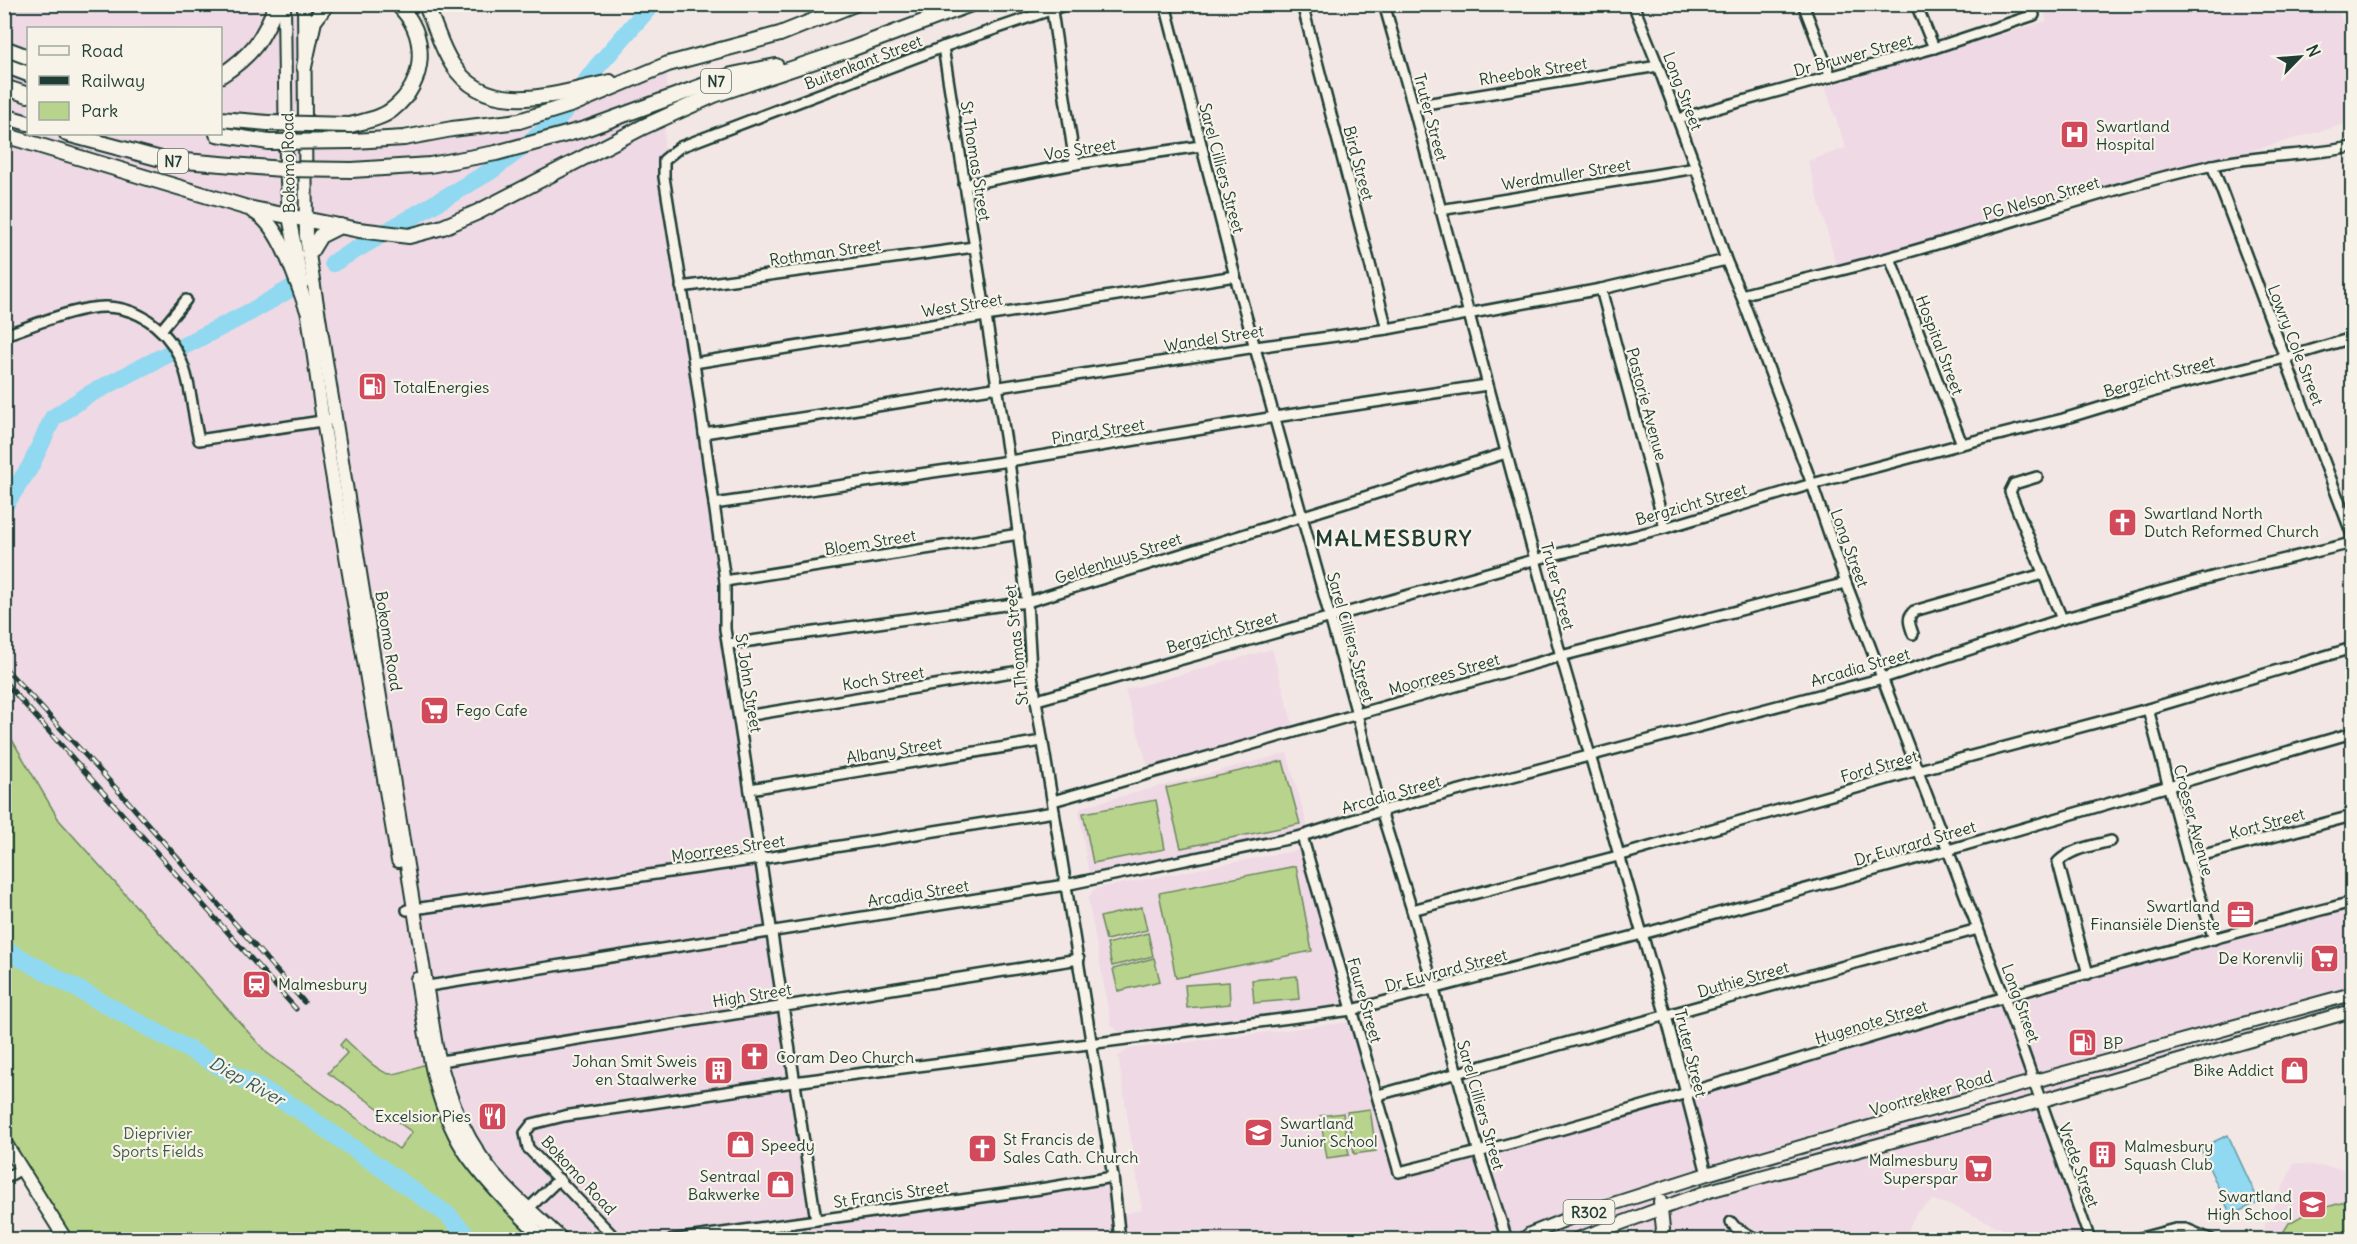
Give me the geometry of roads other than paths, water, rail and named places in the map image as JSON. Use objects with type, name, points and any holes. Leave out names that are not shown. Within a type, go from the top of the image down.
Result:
[{"type":"highway","points":[[222,75],[254,50],[265,34],[276,4]]},
{"type":"highway","points":[[304,67],[314,21],[327,4]]},
{"type":"highway","points":[[222,119],[350,125],[374,119],[392,111],[407,96],[417,79],[421,47],[412,23],[397,4]]},
{"type":"highway","points":[[425,4],[452,64],[464,79],[491,96],[523,100],[637,76]]},
{"type":"highway","name":"N7","points":[[222,135],[269,142],[353,141],[404,138],[519,120],[573,104],[668,64],[780,34],[855,4]]},
{"type":"highway","name":"N7","points":[[71,135],[161,159],[282,169],[352,171],[430,165],[496,153],[585,129],[732,75],[851,49],[970,4]]},
{"type":"highway","points":[[4,48],[27,57]]},
{"type":"highway","points":[[4,135],[248,208],[359,230],[409,236],[443,227],[478,212],[643,128],[714,95],[851,49]]},
{"type":"highway","points":[[4,65],[27,74]]},
{"type":"highway","points":[[4,87],[27,95]]},
{"type":"highway","points":[[4,116],[27,123]]},
{"type":"highway","points":[[248,208],[262,217],[281,244],[308,311]]},
{"type":"highway","points":[[309,254],[320,236],[340,226]]},
{"type":"main road","name":"Bokomo Road","points":[[284,4],[289,216],[308,311],[323,421],[435,1062],[453,1105],[476,1149],[544,1239]]},
{"type":"main road","name":"Bokomo Road","points":[[304,4],[305,219],[309,254],[337,419],[410,909]]},
{"type":"main road","name":"Voortrekker Road","points":[[1523,1239],[1572,1217],[1707,1174],[2352,994]]},
{"type":"main road","points":[[1662,1207],[1709,1191],[2040,1101],[2352,1011]]},
{"type":"main road","points":[[4,1142],[66,1239]]},
{"type":"main road","points":[[1658,1191],[1662,1207],[1663,1229],[1660,1239]]},
{"type":"main road","name":"R302","points":[[1575,1239],[1662,1207]]},
{"type":"main road","name":"Bokomo Road","points":[[525,1212],[563,1239]]},
{"type":"street","name":"Buitenkant Street","points":[[671,153],[680,147],[943,47],[1068,4]]},
{"type":"street","name":"Sarel Cilliers Street","points":[[1165,4],[1235,276],[1357,714],[1381,811],[1412,910],[1432,990],[1479,1153],[1507,1239]]},
{"type":"street","name":"Bird Street","points":[[1302,4],[1387,328]]},
{"type":"street","name":"Truter Street","points":[[1384,4],[1487,386],[1537,560],[1561,656],[1666,1016],[1707,1174]]},
{"type":"street","name":"Long Street","points":[[1633,4],[1678,119],[1726,260],[1812,484],[1846,583],[2004,997],[2040,1101]]},
{"type":"street","points":[[1803,4],[1831,77]]},
{"type":"street","points":[[1916,4],[1934,48]]},
{"type":"street","name":"Dr Bruwer Street","points":[[1678,119],[1934,48],[2034,15],[2030,4]]},
{"type":"street","points":[[2349,4],[2352,13]]},
{"type":"street","points":[[1052,11],[1075,164]]},
{"type":"street","name":"St Thomas Street","points":[[943,47],[1009,461],[1027,602],[1031,669],[1079,959],[1113,1177],[1120,1239]]},
{"type":"street","name":"Rheebok Street","points":[[1413,106],[1658,66]]},
{"type":"street","name":"Vos Street","points":[[964,185],[1075,164],[1201,146]]},
{"type":"street","name":"PG Nelson Street","points":[[1741,295],[1890,258],[2084,200],[2212,165],[2259,156],[2323,153],[2352,147]]},
{"type":"street","name":"St John Street","points":[[671,153],[664,160],[664,177],[694,363],[725,581],[725,629],[816,1220]]},
{"type":"street","name":"Lowry Cole Street","points":[[2212,165],[2352,535]]},
{"type":"street","name":"Werdmuller Street","points":[[1440,210],[1696,168]]},
{"type":"street","name":"Rothman Street","points":[[681,287],[974,247]]},
{"type":"street","name":"Hospital Street","points":[[1890,258],[1962,444]]},
{"type":"street","name":"Wandel Street","points":[[704,434],[1387,328],[1600,289],[1726,260]]},
{"type":"street","name":"West Street","points":[[694,363],[1235,276]]},
{"type":"street","name":"Pastorie Avenue","points":[[1600,289],[1665,528]]},
{"type":"street","points":[[162,329],[186,300]]},
{"type":"street","points":[[4,335],[85,309],[106,307],[140,316],[162,329],[170,339],[184,367],[199,440],[337,419]]},
{"type":"street","name":"Bergzicht Street","points":[[1037,700],[1537,560],[1665,528],[1812,484],[2063,419],[2168,387],[2285,358],[2352,338]]},
{"type":"street","name":"Pinard Street","points":[[714,504],[1009,461],[1275,417],[1487,386]]},
{"type":"street","name":"Geldenhuys Street","points":[[729,644],[1027,602],[1506,453]]},
{"type":"street","points":[[2037,477],[2014,484],[2010,492],[2062,619]]},
{"type":"street","name":"Bloem Street","points":[[725,581],[1019,534]]},
{"type":"street","name":"Arcadia Street","points":[[423,987],[1065,885],[1302,836],[1381,811],[1883,678],[2062,619],[2219,575],[2352,543]]},
{"type":"street","points":[[1913,634],[1908,620],[1909,615],[1914,611],[2043,574]]},
{"type":"street","name":"Moorrees Street","points":[[1053,801],[1561,656],[1846,583]]},
{"type":"street","name":"Ford Street","points":[[1412,910],[1618,856],[1919,770],[2148,709],[2352,648]]},
{"type":"street","name":"Koch Street","points":[[740,717],[1031,669]]},
{"type":"street","name":"Croeser Avenue","points":[[2148,709],[2170,785],[2188,860],[2214,939]]},
{"type":"street","name":"Dr Euvrard Street","points":[[527,1129],[532,1124],[548,1119],[794,1082],[1352,1010],[1948,850],[2352,733]]},
{"type":"street","name":"Albany Street","points":[[750,789],[1042,741]]},
{"type":"street","name":"Moorrees Street","points":[[410,909],[759,859],[1054,812]]},
{"type":"street","name":"Kort Street","points":[[2188,860],[2352,816]]},
{"type":"street","name":"Faure Street","points":[[1302,836],[1399,1172]]},
{"type":"street","points":[[2088,974],[2058,862],[2066,854],[2078,849],[2111,841]]},
{"type":"street","name":"Hugenote Street","points":[[1399,1172],[1479,1153],[2004,997],[2352,902]]},
{"type":"street","name":"Duthie Street","points":[[1377,1095],[1978,929]]},
{"type":"street","name":"High Street","points":[[435,1062],[1079,959]]},
{"type":"street","name":"Vrede Street","points":[[2040,1101],[2090,1239]]},
{"type":"street","name":"Bokomo Road","points":[[527,1129],[525,1139],[528,1148],[617,1239]]},
{"type":"street","points":[[4,1179],[21,1169]]},
{"type":"street","name":"St Francis Street","points":[[672,1239],[1113,1177]]},
{"type":"street","points":[[525,1212],[559,1179]]},
{"type":"street","points":[[1731,1222],[1735,1227],[1758,1239]]},
{"type":"street","points":[[2133,1239],[2175,1229],[2186,1229],[2212,1239]]},
{"type":"water","points":[[2228,1135],[2259,1202],[2231,1215],[2200,1148]]},
{"type":"waterway","points":[[333,263],[489,172],[555,123],[597,67],[652,4]]},
{"type":"waterway","points":[[4,506],[30,467],[53,418],[88,395],[290,289]]},
{"type":"waterway","name":"Diep River","points":[[4,949],[296,1108],[448,1215],[471,1240]]},
{"type":"railway","points":[[4,667],[124,797],[304,1002]]},
{"type":"railway","points":[[4,681],[296,1009]]},
{"type":"place","name":"Swartland Hospital","points":[[2075,135]]},
{"type":"place","name":"TotalEnergies","points":[[372,387]]},
{"type":"place","name":"Swartland North Dutch Reformed Church","points":[[2123,522]]},
{"type":"place","name":"Fego Cafe","points":[[435,710]]},
{"type":"place","name":"Swartland Finansiële Dienste","points":[[2241,915]]},
{"type":"place","name":"De Korenvlij","points":[[2324,958]]},
{"type":"place","name":"Malmesbury","points":[[257,984]]},
{"type":"place","name":"BP","points":[[2082,1043]]},
{"type":"place","name":"Coram Deo Church","points":[[755,1057]]},
{"type":"place","name":"Johan Smit Sweis en Staalwerke","points":[[718,1070]]},
{"type":"place","name":"Bike Addict","points":[[2295,1070]]},
{"type":"place","name":"Excelsior Pies","points":[[492,1116]]},
{"type":"place","name":"Swartland Junior School","points":[[1259,1132]]},
{"type":"place","name":"Speedy","points":[[740,1145]]},
{"type":"place","name":"St Francis de Sales Cath. Church","points":[[982,1148]]},
{"type":"place","name":"Malmesbury Squash Club","points":[[2103,1155]]},
{"type":"place","name":"Malmesbury Superspar","points":[[1979,1169]]},
{"type":"place","name":"Sentraal Bakwerke","points":[[781,1185]]},
{"type":"place","name":"Swartland High School","points":[[2313,1205]]},
{"type":"district","name":"MALMESBURY","points":[[1394,538]]},
{"type":"park label","name":"Dieprivier Sports Fields","points":[[158,1142]]}]
